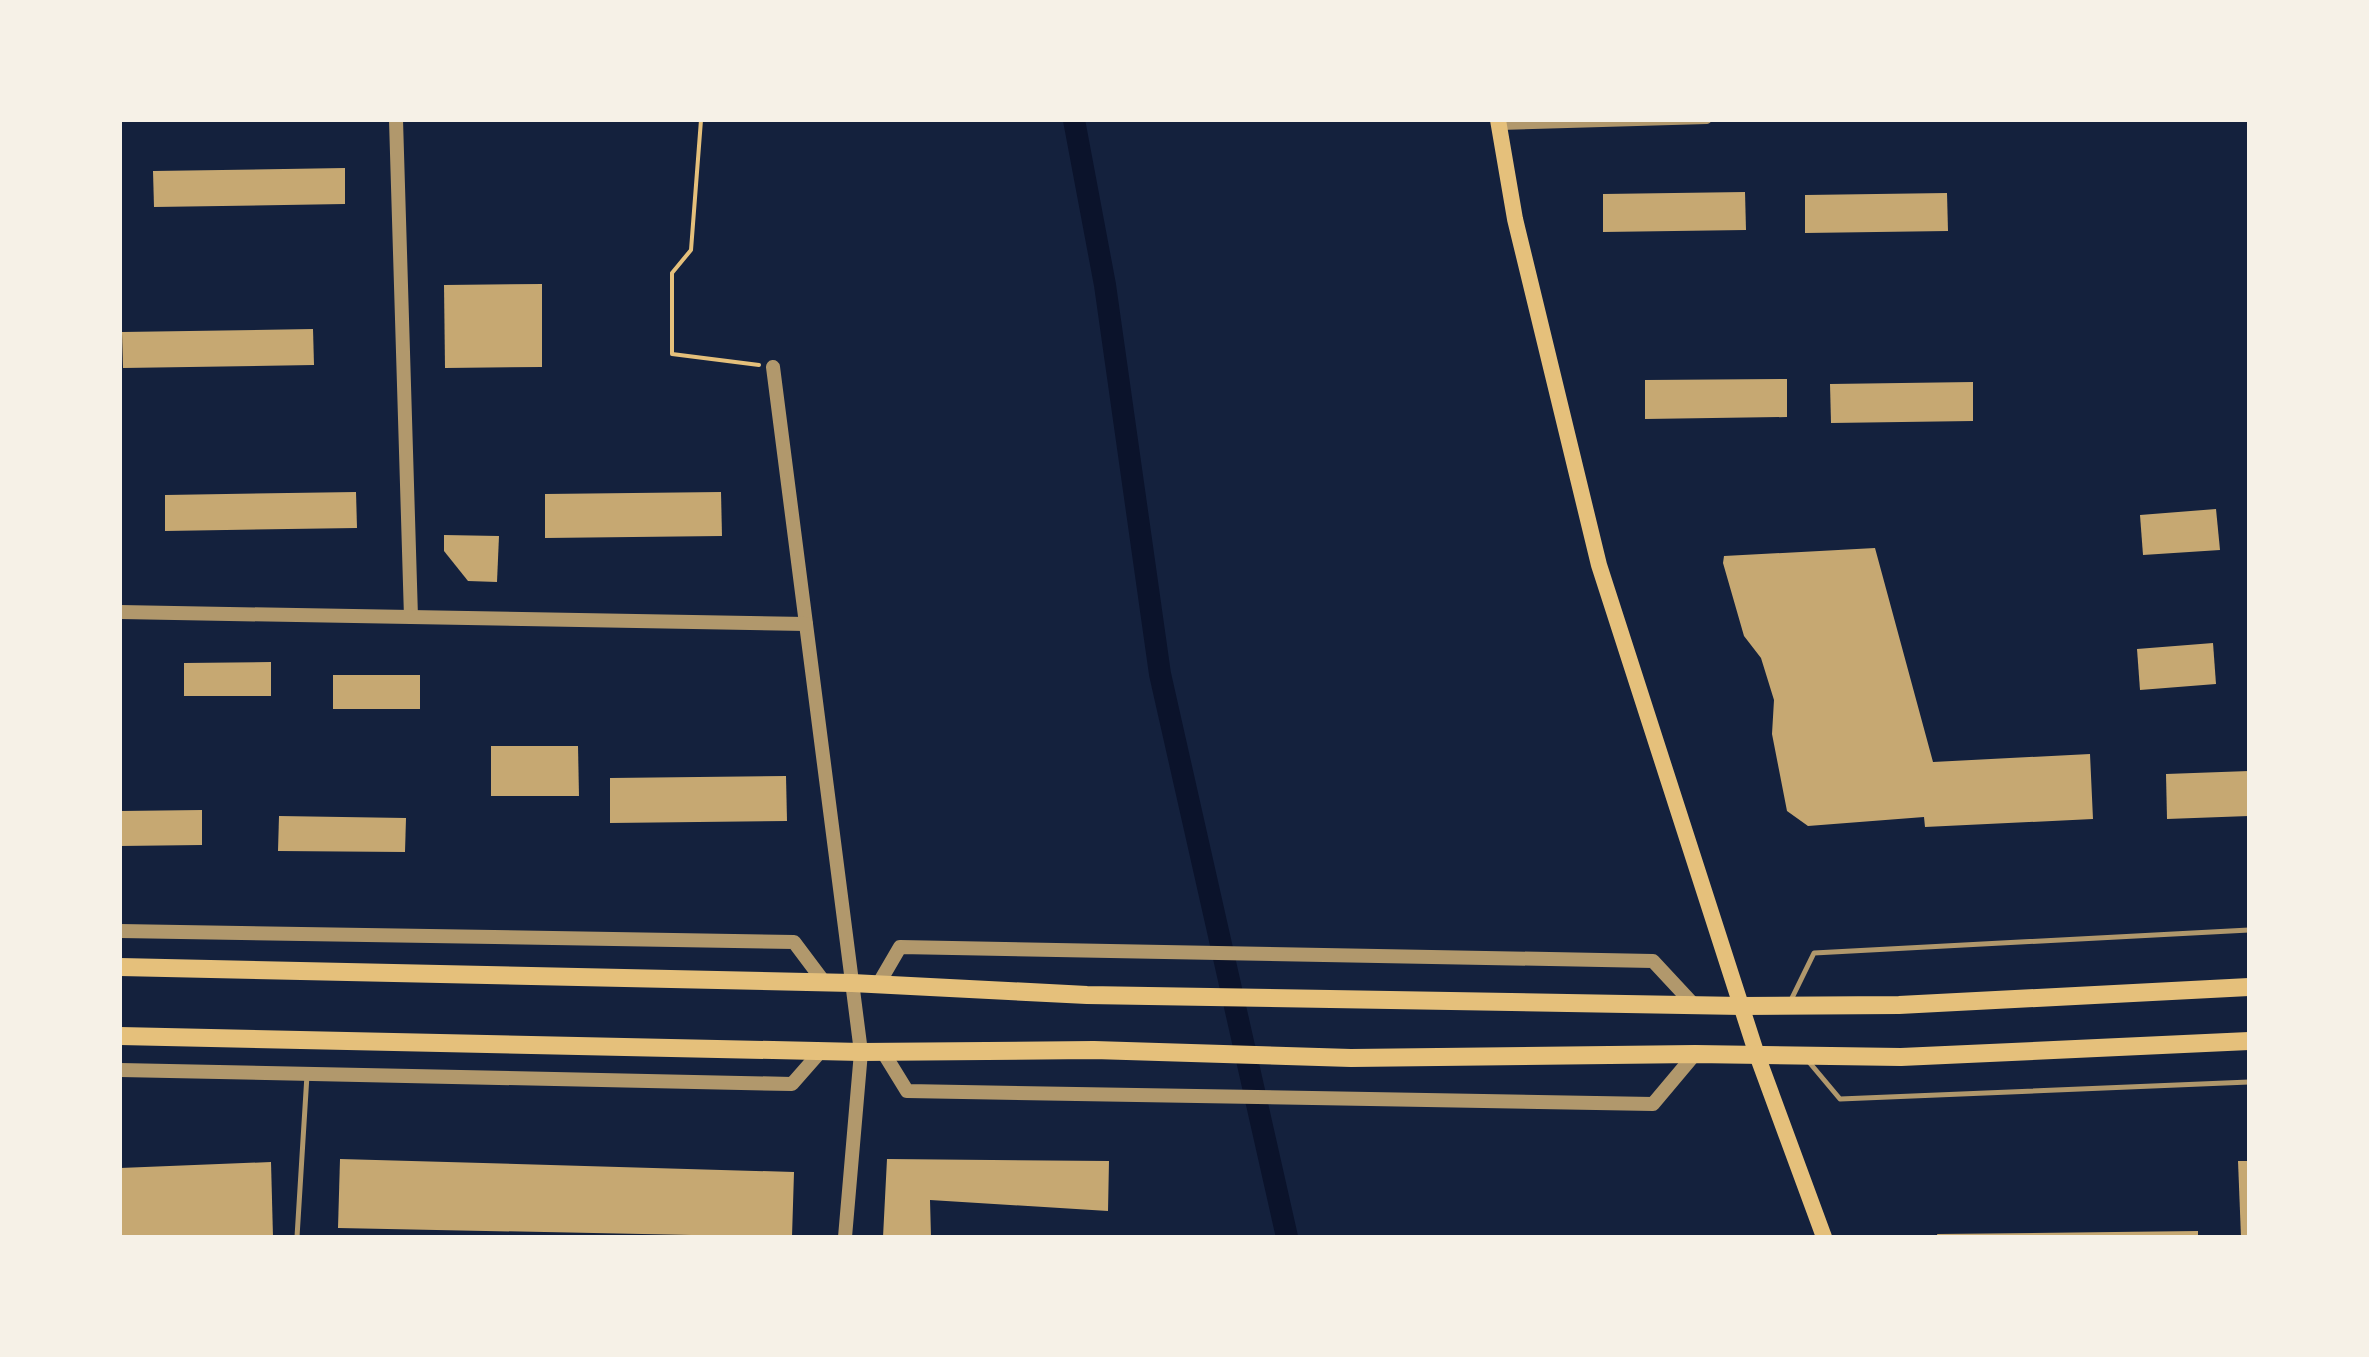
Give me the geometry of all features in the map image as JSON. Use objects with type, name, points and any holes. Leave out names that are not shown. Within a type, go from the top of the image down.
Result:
[{"type":"highway","points":[[120,967],[879,983],[1087,995],[1742,1006],[1899,1005],[2249,987]]},
{"type":"highway","points":[[120,1036],[861,1052],[1094,1050],[1351,1058],[1695,1054],[1901,1057],[2249,1041]]},
{"type":"main road","points":[[1499,123],[1515,219],[1599,565],[1757,1055],[1824,1237]]},
{"type":"street","points":[[396,120],[411,617]]},
{"type":"street","points":[[1499,123],[1707,120]]},
{"type":"street","points":[[773,367],[861,1052],[845,1237]]},
{"type":"street","points":[[120,612],[806,624]]},
{"type":"street","points":[[120,931],[794,942],[824,982]]},
{"type":"street","points":[[879,983],[900,947],[1653,961],[1693,1004]]},
{"type":"street","points":[[120,1070],[792,1084],[821,1051]]},
{"type":"street","points":[[883,1052],[907,1091],[1653,1104],[1695,1054]]},
{"type":"lane","points":[[1788,1006],[1814,953],[2249,930]]},
{"type":"lane","points":[[1803,1056],[1840,1099],[2249,1082]]},
{"type":"lane","points":[[297,1237],[308,1074]]},
{"type":"path","points":[[701,120],[691,250],[672,273],[672,354],[773,367]]},
{"type":"building","points":[[345,168],[345,204],[154,207],[153,171]]},
{"type":"building","points":[[1745,192],[1746,230],[1603,232],[1603,194]]},
{"type":"building","points":[[1947,193],[1948,231],[1805,233],[1805,195]]},
{"type":"building","points":[[542,284],[542,367],[445,368],[444,285]]},
{"type":"building","points":[[313,329],[314,365],[123,368],[122,332]]},
{"type":"building","points":[[1787,379],[1787,417],[1645,419],[1645,380]]},
{"type":"building","points":[[1973,382],[1973,421],[1831,423],[1830,384]]},
{"type":"building","points":[[356,492],[357,528],[165,531],[165,495]]},
{"type":"building","points":[[721,492],[722,536],[545,538],[545,494]]},
{"type":"building","points":[[2216,509],[2220,550],[2143,555],[2140,515]]},
{"type":"building","points":[[444,535],[499,536],[497,582],[468,581],[444,551]]},
{"type":"building","points":[[1875,548],[1933,762],[2090,754],[2093,819],[1925,827],[1924,817],[1808,826],[1787,811],[1772,734],[1774,700],[1761,658],[1744,636],[1723,563],[1724,556]]},
{"type":"building","points":[[2213,643],[2216,684],[2140,690],[2137,649]]},
{"type":"building","points":[[271,662],[271,696],[184,696],[184,663]]},
{"type":"building","points":[[333,675],[420,675],[420,709],[333,709]]},
{"type":"building","points":[[491,746],[578,746],[579,796],[491,796]]},
{"type":"building","points":[[2249,771],[2249,816],[2167,819],[2166,774]]},
{"type":"building","points":[[786,776],[787,821],[610,823],[610,778]]},
{"type":"building","points":[[202,810],[202,845],[120,846],[120,811]]},
{"type":"building","points":[[279,816],[406,818],[405,852],[278,851]]},
{"type":"building","points":[[340,1159],[794,1172],[792,1237],[338,1228]]},
{"type":"building","points":[[887,1159],[1109,1161],[1108,1211],[930,1200],[931,1237],[883,1237]]},
{"type":"building","points":[[2238,1161],[2249,1161],[2249,1237],[2241,1237]]},
{"type":"building","points":[[271,1162],[273,1237],[120,1237],[120,1168]]},
{"type":"building","points":[[2198,1231],[2198,1237],[1938,1237],[1937,1234]]},
{"type":"waterway","points":[[1074,120],[1105,285],[1160,674],[1287,1237]]}]
